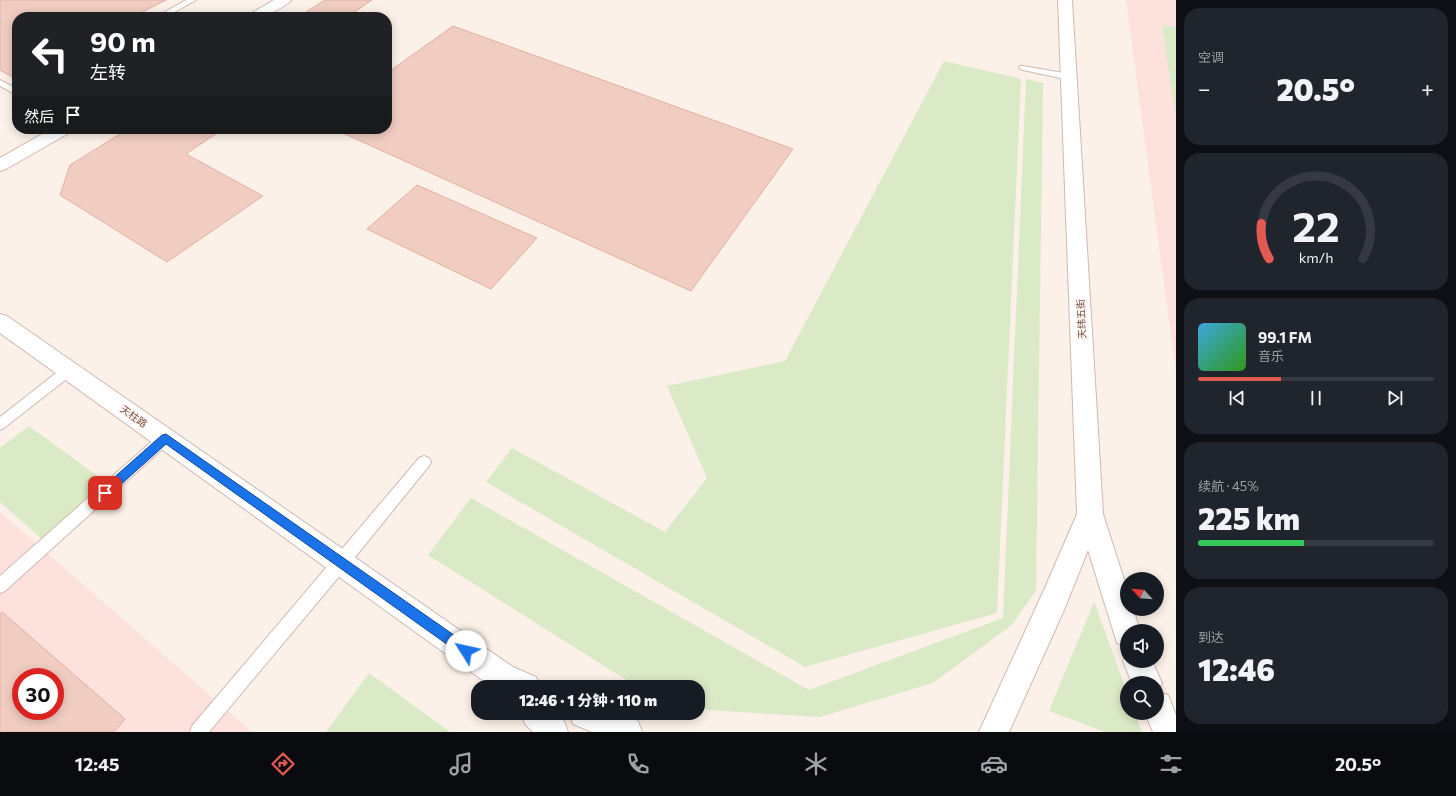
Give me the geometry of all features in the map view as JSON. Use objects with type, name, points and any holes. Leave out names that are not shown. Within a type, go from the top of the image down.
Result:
[{"type":"street","points":[[264,12],[284,0]]},
{"type":"street","name":"天纬五街","points":[[1065,0],[1090,514],[1124,624]]},
{"type":"street","points":[[0,166],[54,134]]},
{"type":"street","name":"天柱路","points":[[0,322],[508,680]]},
{"type":"street","points":[[994,732],[1054,600],[1090,514]]},
{"type":"street","points":[[542,720],[553,732]]},
{"type":"street","points":[[600,720],[627,732]]},
{"type":"street","points":[[1163,720],[1168,732]]},
{"type":"lane","points":[[169,12],[192,0]]},
{"type":"lane","points":[[1023,68],[1069,77]]},
{"type":"lane","points":[[0,83],[12,89]]},
{"type":"lane","points":[[0,424],[69,370]]},
{"type":"lane","points":[[0,586],[166,438]]},
{"type":"lane","points":[[198,732],[342,562],[424,462]]},
{"type":"shaded area","points":[[1126,0],[1176,0],[1176,373]]},
{"type":"shaded area","points":[[0,512],[252,732],[0,732]]},
{"type":"green space","points":[[1162,25],[1176,27],[1176,116]]},
{"type":"green space","points":[[944,61],[1021,79],[997,613],[805,667],[486,482],[512,448],[665,532],[707,478],[667,386],[785,361]]},
{"type":"green space","points":[[1026,79],[1043,83],[1036,590],[1012,625],[933,683],[820,717],[708,710],[705,709],[705,680],[626,680],[428,555],[471,498],[809,690],[1003,618]]},
{"type":"green space","points":[[29,426],[107,483],[43,540],[0,502],[0,448]]},
{"type":"green space","points":[[1094,602],[1121,676],[1120,720],[1138,720],[1142,732],[1105,732],[1049,711]]},
{"type":"green space","points":[[369,673],[450,732],[326,732]]},
{"type":"building","points":[[0,0],[166,0],[143,12],[12,12],[12,77],[0,70]]},
{"type":"building","points":[[325,0],[372,0],[354,12],[306,12]]},
{"type":"building","points":[[453,26],[793,149],[691,291],[345,134],[392,134],[392,69]]},
{"type":"building","points":[[120,134],[216,134],[186,154],[263,196],[167,262],[60,195],[70,165]]},
{"type":"building","points":[[417,185],[537,238],[491,289],[367,229]]},
{"type":"building","points":[[2,612],[125,719],[114,732],[0,732],[0,615]]},
{"type":"route","points":[[105,493],[166,438],[466,651]]}]
